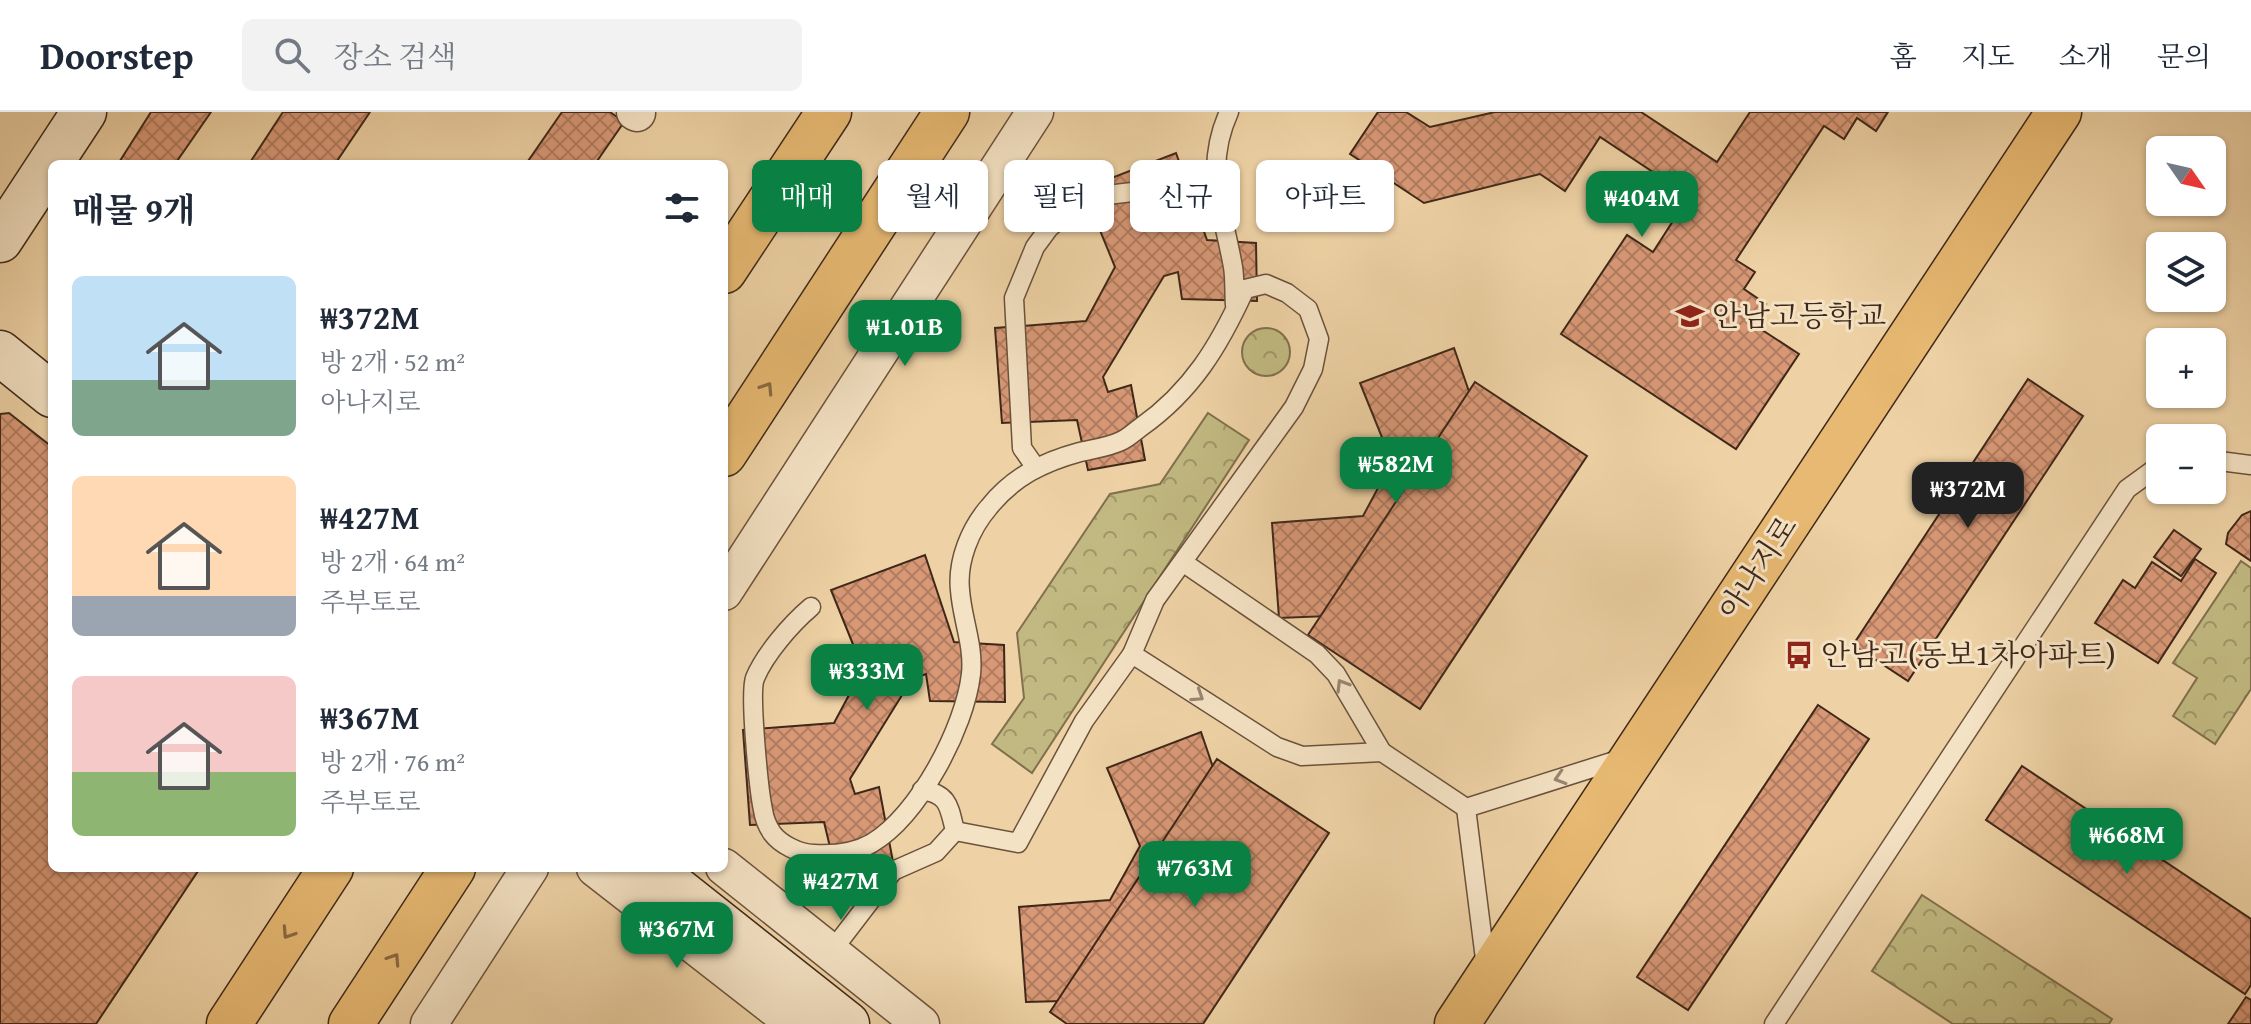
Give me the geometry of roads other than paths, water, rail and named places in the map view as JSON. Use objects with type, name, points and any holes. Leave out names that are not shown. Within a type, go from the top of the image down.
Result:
[{"type":"main road","points":[[52,160],[84,112]]},
{"type":"main road","points":[[728,265],[829,112]]},
{"type":"main road","points":[[728,448],[947,112]]},
{"type":"main road","name":"아나지로","points":[[1457,1024],[2059,112]]},
{"type":"main road","points":[[0,240],[48,167]]},
{"type":"main road","points":[[2,355],[48,392]]},
{"type":"main road","points":[[229,1024],[328,872]]},
{"type":"main road","points":[[351,1024],[450,872]]},
{"type":"main road","points":[[617,872],[847,1024]]},
{"type":"street","points":[[728,586],[1035,112]]},
{"type":"street","points":[[728,870],[921,1024]]},
{"type":"street","points":[[429,1024],[527,872]]},
{"type":"street","points":[[617,872],[795,1024]]},
{"type":"lane","points":[[1215,160],[1229,112]]},
{"type":"lane","points":[[1036,468],[1022,448],[1014,298],[1035,247],[1049,228],[1071,209],[1107,195],[1130,192]]},
{"type":"lane","points":[[1225,232],[1234,269],[1235,312]]},
{"type":"lane","points":[[811,607],[794,622],[754,680],[763,812],[772,833],[784,844],[809,855],[845,853],[871,844],[893,827],[922,790],[956,727],[970,676],[971,656],[960,591],[960,566],[969,538],[987,508],[1015,479],[1053,459],[1121,441],[1155,417],[1201,371],[1225,334],[1245,289],[1266,284],[1287,293],[1308,309],[1319,339],[1313,369],[1294,407],[1155,600],[1132,654],[1084,721],[1018,843],[955,831]]},
{"type":"lane","points":[[2226,462],[2251,465]]},
{"type":"lane","points":[[1774,1024],[2127,489],[2146,475]]},
{"type":"lane","points":[[1184,563],[1317,654],[1336,674],[1382,752],[1466,808],[1487,979]]},
{"type":"lane","points":[[1132,654],[1277,747],[1302,756],[1382,752]]},
{"type":"lane","points":[[1466,808],[1635,755]]},
{"type":"lane","points":[[922,790],[937,792],[947,802],[955,831]]},
{"type":"lane","points":[[831,952],[893,871],[936,852],[955,831]]},
{"type":"lane","points":[[871,844],[893,871]]},
{"type":"place","name":"안남고등학교","points":[[1690,316]]},
{"type":"place","name":"안남고(동보1차아파트)","points":[[1799,655]]}]
